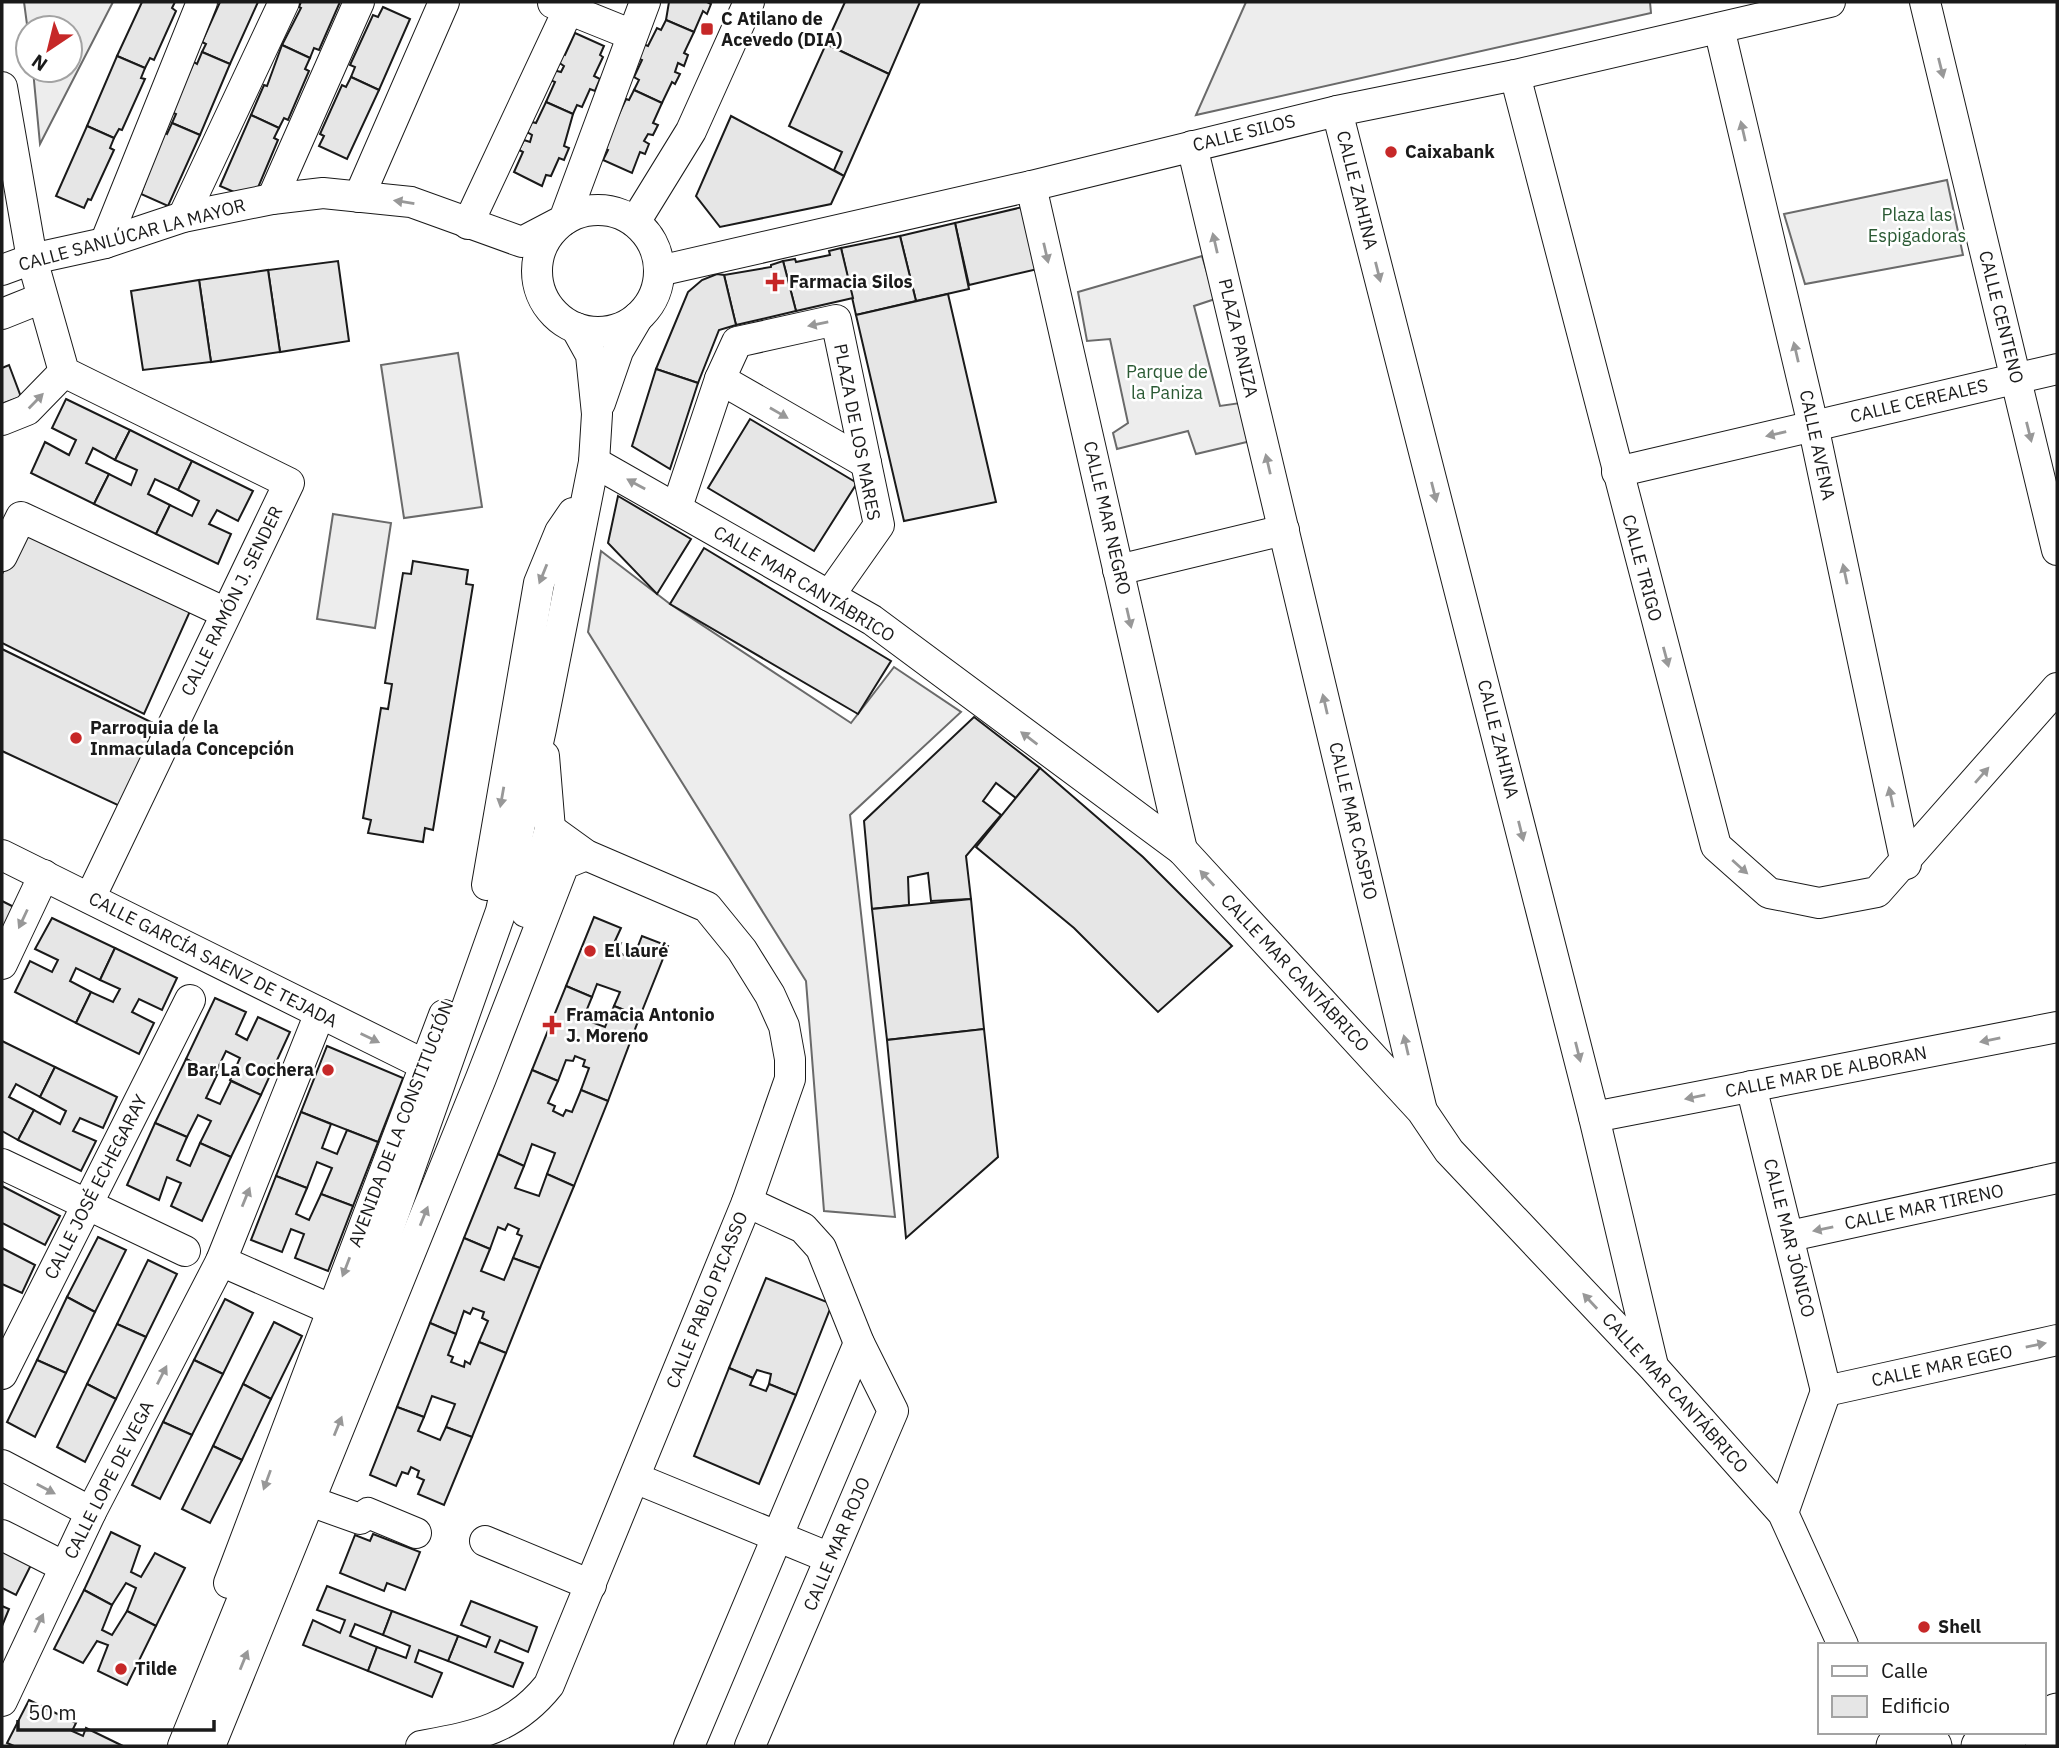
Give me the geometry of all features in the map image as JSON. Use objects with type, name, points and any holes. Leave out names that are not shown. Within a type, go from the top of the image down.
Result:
[{"type":"main road","points":[[1980,1746],[2007,1734]]},
{"type":"main road","points":[[2044,1746],[2057,1740]]},
{"type":"main road","points":[[1895,1746],[1921,1742],[1933,1746]]},
{"type":"street","points":[[105,243],[202,2]]},
{"type":"street","points":[[183,217],[285,2]]},
{"type":"street","points":[[272,199],[359,2]]},
{"type":"street","points":[[564,220],[645,2]]},
{"type":"street","points":[[635,222],[691,131],[749,2]]},
{"type":"street","name":"CALLE SILOS","points":[[659,271],[1031,186],[1336,111],[1515,75],[1719,28],[1785,6],[1830,2]]},
{"type":"street","name":"CALLE CENTENO","points":[[1925,2],[2057,550]]},
{"type":"street","points":[[468,224],[564,4],[631,34]]},
{"type":"street","points":[[359,197],[434,5]]},
{"type":"street","name":"CALLE AVENA","points":[[1719,28],[1813,425],[1906,864]]},
{"type":"street","name":"CALLE TRIGO","points":[[1515,75],[1716,845],[1769,893],[1819,904],[1877,892],[1906,864],[2057,688]]},
{"type":"street","points":[[2,87],[32,260],[64,372],[27,410],[2,420]]},
{"type":"street","name":"CALLE ZAHINA","points":[[1336,111],[1594,1117],[1654,1368]]},
{"type":"street","name":"PLAZA PANIZA","points":[[1192,146],[1284,530]]},
{"type":"street","name":"CALLE MAR NEGRO","points":[[1031,186],[1182,850]]},
{"type":"street","name":"CALLE SANLÚCAR LA MAYOR","points":[[2,270],[105,243],[183,217],[272,199],[323,193],[411,202],[522,242],[564,220]]},
{"type":"street","points":[[600,209],[635,222],[648,236],[656,253],[659,271],[649,304],[638,317],[609,331],[576,328],[560,318],[547,304],[538,277],[541,249],[550,233],[564,220],[581,212],[600,209]]},
{"type":"street","points":[[2,314],[43,298]]},
{"type":"street","name":"AVENIDA DE LA CONSTITUCIÓN","points":[[597,414],[618,351],[638,317]]},
{"type":"street","name":"PLAZA DE LOS MARES","points":[[677,507],[720,379],[737,342],[836,320],[878,525],[829,596]]},
{"type":"street","name":"AVENIDA DE LA CONSTITUCIÓN","points":[[183,1746],[356,1320],[501,911],[541,729],[594,461],[597,414],[591,355],[576,328]]},
{"type":"street","name":"CALLE CEREALES","points":[[1617,472],[2057,369]]},
{"type":"street","name":"CALLE RAMÓN J. SENDER","points":[[64,372],[289,483],[90,898]]},
{"type":"street","points":[[720,379],[866,463]]},
{"type":"street","name":"CALLE MAR CANTÁBRICO","points":[[594,461],[883,629],[1182,850],[1422,1111],[1449,1150],[1654,1368],[1783,1513],[1842,1643]]},
{"type":"street","name":"AVENIDA DE LA CONSTITUCIÓN","points":[[168,1746],[484,903],[539,583],[561,532],[587,492]]},
{"type":"street","points":[[2,556],[21,517],[226,613]]},
{"type":"street","points":[[1118,570],[1284,530]]},
{"type":"street","name":"CALLE MAR CASPIO","points":[[1284,530],[1422,1111]]},
{"type":"street","name":"AVENIDA DE LA CONSTITUCIÓN","points":[[481,1078],[550,829],[541,729]]},
{"type":"street","name":"CALLE PABLO PICASSO","points":[[421,1746],[496,1728],[517,1718],[535,1703],[549,1685],[747,1202],[790,1079],[790,1059],[783,1026],[770,995],[742,950],[707,907],[586,855],[550,829]]},
{"type":"street","name":"CALLE GARCÍA SAENZ DE TEJADA","points":[[2,855],[425,1065]]},
{"type":"street","name":"AVENIDA DE LA CONSTITUCIÓN","points":[[210,1746],[307,1500],[481,1078],[564,864],[586,855]]},
{"type":"street","points":[[2,964],[44,875]]},
{"type":"street","name":"CALLE JOSÉ ECHEGARAY","points":[[2,1374],[11,1332],[87,1205],[190,1000]]},
{"type":"street","name":"CALLE LOPE DE VEGA","points":[[4,1688],[221,1261],[320,1013]]},
{"type":"street","name":"CALLE MAR DE ALBORAN","points":[[1594,1117],[2057,1027]]},
{"type":"street","name":"CALLE MAR JÓNICO","points":[[1751,1086],[1826,1391]]},
{"type":"street","points":[[2,1164],[186,1251]]},
{"type":"street","name":"CALLE MAR TIRENO","points":[[1790,1236],[2057,1178]]},
{"type":"street","name":"CALLE MAR ROJO","points":[[747,1202],[803,1228],[821,1248],[859,1343],[893,1411],[750,1746]]},
{"type":"street","points":[[221,1261],[330,1309]]},
{"type":"street","name":"CALLE MAR EGEO","points":[[1826,1391],[2057,1340]]},
{"type":"street","points":[[689,1746],[859,1343]]},
{"type":"street","points":[[1783,1513],[1826,1391]]},
{"type":"street","points":[[2,1465],[91,1513]]},
{"type":"street","name":"CALLE MAR ROJO","points":[[635,1478],[830,1558]]},
{"type":"street","points":[[307,1500],[360,1519],[368,1513],[416,1533]]},
{"type":"street","points":[[2,1535],[65,1567]]},
{"type":"street","points":[[485,1541],[591,1585]]},
{"type":"shaded area","points":[[24,2],[113,2],[84,58],[84,14],[26,14]]},
{"type":"shaded area","points":[[1246,2],[1650,2],[1651,13],[1196,115]]},
{"type":"shaded area","points":[[34,84],[71,84],[40,144]]},
{"type":"shaded area","name":"Plaza las Espigadoras","points":[[1947,180],[1963,255],[1805,284],[1784,214]]},
{"type":"shaded area","name":"Parque de la Paniza","points":[[1202,256],[1215,299],[1194,306],[1220,406],[1240,403],[1251,441],[1196,454],[1188,431],[1117,449],[1113,433],[1128,423],[1110,339],[1087,341],[1078,292]]},
{"type":"shaded area","points":[[458,353],[482,507],[404,518],[381,365]]},
{"type":"shaded area","points":[[333,514],[391,523],[375,628],[317,619]]},
{"type":"shaded area","points":[[601,551],[670,604],[851,723],[894,667],[961,712],[850,815],[895,1217],[824,1211],[806,981],[588,632]]},
{"type":"building","points":[[142,2],[175,2],[172,8],[176,11],[154,60],[150,58],[145,68],[117,56]]},
{"type":"building","points":[[220,2],[258,2],[230,64],[202,52],[206,44],[202,42]]},
{"type":"building","points":[[301,2],[340,2],[319,50],[314,48],[310,58],[282,45],[301,8]]},
{"type":"building","points":[[669,2],[711,4],[707,14],[703,11],[694,32],[666,20]]},
{"type":"building","points":[[845,2],[920,2],[889,74],[826,44]]},
{"type":"building","points":[[383,7],[410,19],[379,90],[351,77],[355,67],[350,65],[373,15],[378,17]]},
{"type":"building","points":[[666,20],[694,32],[684,53],[688,55],[684,66],[678,63],[675,72],[680,74],[675,84],[672,82],[662,103],[634,90],[639,80],[634,77],[642,60],[637,58],[643,44],[648,46],[657,28],[661,30]]},
{"type":"building","points":[[575,33],[604,46],[600,55],[603,57],[594,76],[600,79],[595,91],[590,89],[582,107],[577,105],[573,114],[546,102],[555,82],[550,80],[553,70],[561,72],[564,66],[558,62],[561,53],[565,55]]},
{"type":"building","points":[[826,44],[889,74],[844,176],[834,170],[842,152],[789,126]]},
{"type":"building","points":[[282,45],[310,58],[305,69],[309,71],[288,120],[284,118],[279,128],[251,115],[264,85],[267,86]]},
{"type":"building","points":[[202,52],[230,64],[200,135],[172,123],[176,114],[171,112],[194,62],[197,64]]},
{"type":"building","points":[[117,56],[145,68],[141,78],[145,79],[122,130],[119,129],[114,138],[87,126]]},
{"type":"building","points":[[351,77],[379,90],[347,159],[319,146],[324,136],[320,134],[342,85],[346,87]]},
{"type":"building","points":[[634,90],[662,103],[653,123],[658,125],[653,135],[648,134],[644,141],[649,144],[645,154],[640,152],[632,173],[603,160],[608,150],[603,148],[626,99],[629,100]]},
{"type":"building","points":[[546,102],[573,114],[564,146],[569,148],[564,160],[559,158],[551,176],[546,175],[542,186],[514,172],[523,152],[519,150],[524,140],[530,142],[532,135],[527,132],[532,122],[536,123]]},
{"type":"building","points":[[251,115],[279,128],[274,138],[278,140],[257,190],[248,198],[220,186]]},
{"type":"building","points":[[731,116],[844,176],[831,204],[720,227],[696,196]]},
{"type":"building","points":[[172,123],[200,135],[168,206],[141,194],[163,131],[167,134]]},
{"type":"building","points":[[87,126],[114,138],[110,148],[114,150],[91,200],[88,199],[84,208],[56,196]]},
{"type":"building","points":[[1027,206],[1042,268],[969,285],[955,223]]},
{"type":"building","points":[[955,223],[969,289],[916,301],[900,236]]},
{"type":"building","points":[[900,236],[916,301],[856,315],[841,248]]},
{"type":"building","points":[[841,248],[853,298],[796,311],[783,261],[795,259],[796,262],[830,255],[829,251]]},
{"type":"building","points":[[338,261],[349,341],[280,352],[268,270]]},
{"type":"building","points":[[783,261],[796,311],[736,325],[724,275],[771,267]]},
{"type":"building","points":[[268,270],[280,352],[211,362],[199,280]]},
{"type":"building","points":[[717,274],[724,275],[736,325],[719,330],[698,383],[656,369],[688,292],[702,280]]},
{"type":"building","points":[[199,280],[211,362],[143,370],[131,291]]},
{"type":"building","points":[[948,294],[996,502],[904,521],[856,315]]},
{"type":"building","points":[[9,365],[21,397],[2,404],[2,368]]},
{"type":"building","points":[[656,369],[698,383],[670,469],[632,446]]},
{"type":"building","points":[[66,399],[130,430],[115,460],[93,448],[86,463],[109,474],[94,504],[31,473],[45,442],[69,455],[76,440],[52,428]]},
{"type":"building","points":[[750,419],[857,483],[814,551],[708,488]]},
{"type":"building","points":[[130,430],[192,461],[178,490],[155,479],[148,494],[170,505],[156,534],[94,504],[109,474],[131,485],[137,470],[115,460]]},
{"type":"building","points":[[192,461],[253,491],[238,521],[217,510],[209,524],[231,534],[218,564],[156,534],[170,505],[192,516],[199,501],[178,490]]},
{"type":"building","points":[[618,496],[691,539],[657,594],[608,543]]},
{"type":"building","points":[[27,520],[191,609],[144,714],[2,643],[2,574]]},
{"type":"building","points":[[704,548],[891,661],[858,714],[670,604]]},
{"type":"building","points":[[413,561],[468,570],[466,584],[473,585],[433,830],[425,828],[423,842],[368,833],[371,820],[363,818],[381,708],[388,709],[392,684],[385,683],[403,573],[411,574]]},
{"type":"building","name":"Parroquia de la Inmaculada Concepción","points":[[2,649],[155,724],[124,808],[2,751]]},
{"type":"building","points":[[974,717],[1040,768],[1016,798],[996,783],[983,801],[1001,815],[966,856],[971,899],[931,901],[928,873],[908,877],[909,905],[872,909],[864,821]]},
{"type":"building","points":[[1040,768],[1143,857],[1232,946],[1158,1012],[1074,928],[976,847]]},
{"type":"building","points":[[971,899],[984,1029],[887,1040],[872,909]]},
{"type":"building","points":[[2,901],[14,907],[2,931]]},
{"type":"building","points":[[594,917],[621,928],[615,941],[621,943],[617,952],[626,956],[630,948],[636,951],[642,936],[668,946],[640,1016],[614,1006],[620,992],[597,984],[592,997],[566,986]]},
{"type":"building","points":[[52,918],[115,948],[100,980],[76,968],[70,981],[91,992],[76,1023],[15,992],[30,961],[52,972],[58,960],[35,949]]},
{"type":"building","points":[[115,948],[177,978],[162,1010],[139,999],[132,1012],[154,1023],[139,1054],[76,1023],[91,992],[113,1002],[120,989],[100,980]]},
{"type":"building","points":[[566,986],[592,997],[583,1019],[605,1027],[614,1006],[640,1016],[608,1101],[581,1090],[589,1068],[583,1066],[585,1060],[575,1056],[573,1061],[566,1060],[558,1081],[532,1070]]},
{"type":"building","points":[[215,998],[246,1012],[236,1034],[247,1040],[258,1017],[290,1032],[261,1095],[230,1080],[240,1058],[226,1051],[215,1074],[186,1059]]},
{"type":"building","points":[[984,1029],[998,1157],[906,1238],[887,1040]]},
{"type":"building","points":[[2,1041],[55,1067],[40,1097],[16,1084],[9,1097],[34,1110],[18,1140],[2,1131]]},
{"type":"building","points":[[327,1046],[403,1078],[378,1142],[301,1112]]},
{"type":"building","points":[[186,1059],[217,1075],[206,1098],[220,1104],[231,1081],[261,1095],[231,1157],[200,1143],[211,1121],[198,1115],[187,1137],[155,1123]]},
{"type":"building","points":[[55,1067],[117,1097],[103,1128],[80,1118],[73,1131],[96,1141],[81,1171],[18,1140],[34,1110],[60,1124],[66,1111],[40,1097]]},
{"type":"building","points":[[532,1070],[558,1081],[548,1103],[555,1106],[553,1111],[563,1116],[566,1110],[572,1112],[581,1090],[608,1101],[574,1186],[547,1174],[555,1153],[532,1144],[524,1166],[498,1154]]},
{"type":"building","points":[[301,1112],[331,1124],[322,1148],[337,1154],[347,1130],[378,1142],[353,1206],[321,1194],[332,1168],[317,1162],[307,1188],[276,1176]]},
{"type":"building","points":[[155,1123],[187,1137],[177,1160],[190,1166],[200,1143],[231,1157],[202,1221],[171,1206],[181,1183],[167,1177],[159,1200],[127,1185]]},
{"type":"building","points":[[498,1154],[524,1166],[515,1188],[539,1196],[547,1174],[574,1186],[540,1268],[513,1258],[522,1236],[517,1234],[519,1229],[508,1224],[505,1230],[498,1227],[490,1249],[464,1238]]},
{"type":"building","points":[[276,1176],[307,1188],[296,1214],[309,1220],[321,1194],[353,1206],[328,1271],[295,1258],[304,1234],[291,1229],[282,1252],[251,1240]]},
{"type":"building","points":[[2,1186],[60,1216],[45,1245],[2,1223]]},
{"type":"building","points":[[98,1237],[126,1250],[95,1312],[67,1297]]},
{"type":"building","points":[[464,1238],[490,1249],[481,1271],[504,1280],[513,1258],[540,1268],[506,1353],[479,1342],[488,1321],[482,1318],[484,1312],[473,1308],[470,1314],[464,1311],[456,1334],[430,1323]]},
{"type":"building","points":[[2,1248],[35,1265],[22,1293],[2,1284]]},
{"type":"building","points":[[148,1260],[177,1274],[146,1337],[117,1324]]},
{"type":"building","points":[[766,1278],[832,1304],[796,1395],[769,1384],[771,1374],[757,1370],[753,1378],[729,1368]]},
{"type":"building","points":[[67,1297],[95,1312],[66,1373],[37,1360]]},
{"type":"building","points":[[225,1299],[253,1313],[223,1374],[194,1360]]},
{"type":"building","points":[[274,1322],[302,1336],[271,1399],[243,1384]]},
{"type":"building","points":[[430,1323],[456,1334],[448,1355],[453,1357],[451,1362],[464,1367],[465,1361],[470,1364],[479,1342],[506,1353],[472,1437],[446,1427],[455,1404],[432,1396],[424,1417],[397,1407]]},
{"type":"building","points":[[117,1324],[146,1337],[116,1399],[87,1384]]},
{"type":"building","points":[[37,1360],[66,1373],[35,1437],[7,1422]]},
{"type":"building","points":[[194,1360],[223,1374],[192,1435],[163,1422]]},
{"type":"building","points":[[729,1368],[753,1378],[750,1385],[766,1391],[769,1384],[796,1395],[759,1484],[694,1456]]},
{"type":"building","points":[[87,1384],[116,1399],[85,1462],[57,1447]]},
{"type":"building","points":[[243,1384],[271,1399],[242,1460],[213,1446]]},
{"type":"building","points":[[397,1407],[424,1417],[418,1431],[440,1440],[446,1427],[472,1437],[444,1505],[418,1494],[424,1480],[417,1477],[419,1471],[411,1467],[408,1474],[402,1472],[396,1486],[370,1475]]},
{"type":"building","points":[[163,1422],[192,1435],[160,1499],[132,1485]]},
{"type":"building","points":[[213,1446],[242,1460],[210,1523],[182,1509]]},
{"type":"building","points":[[111,1532],[140,1546],[131,1572],[141,1577],[155,1553],[185,1568],[156,1626],[127,1611],[136,1588],[126,1583],[112,1605],[84,1590]]},
{"type":"building","points":[[373,1534],[420,1552],[405,1590],[387,1583],[384,1591],[340,1573],[355,1535],[370,1541]]},
{"type":"building","points":[[2,1550],[31,1565],[16,1595],[2,1588]]},
{"type":"building","points":[[327,1586],[392,1611],[383,1635],[355,1624],[350,1636],[377,1647],[368,1671],[303,1645],[313,1620],[340,1633],[345,1620],[317,1610]]},
{"type":"building","points":[[84,1590],[112,1605],[102,1630],[112,1635],[127,1611],[156,1626],[127,1685],[98,1671],[108,1645],[97,1641],[83,1663],[54,1649]]},
{"type":"building","points":[[471,1601],[537,1627],[528,1652],[500,1640],[495,1652],[523,1663],[513,1687],[448,1661],[458,1636],[486,1647],[490,1637],[461,1625]]},
{"type":"building","points":[[2,1606],[9,1609],[2,1626]]},
{"type":"building","points":[[392,1611],[458,1636],[448,1661],[419,1650],[415,1662],[442,1673],[432,1697],[368,1671],[377,1647],[406,1658],[410,1646],[383,1635]]},
{"type":"building","points":[[29,1700],[76,1723],[72,1731],[83,1736],[86,1728],[123,1746],[14,1746],[7,1743]]},
{"type":"place","name":"C Atilano de Acevedo (DIA)","points":[[707,29]]},
{"type":"place","name":"Caixabank","points":[[1391,152]]},
{"type":"place","name":"Farmacia Silos","points":[[775,282]]},
{"type":"place","name":"Parroquia de la Inmaculada Concepción","points":[[76,738]]},
{"type":"place","name":"El lauré","points":[[590,951]]},
{"type":"place","name":"Framacia Antonio J. Moreno","points":[[552,1025]]},
{"type":"place","name":"Bar La Cochera","points":[[328,1070]]},
{"type":"place","name":"Shell","points":[[1924,1627]]},
{"type":"place","name":"Tilde","points":[[121,1669]]}]
